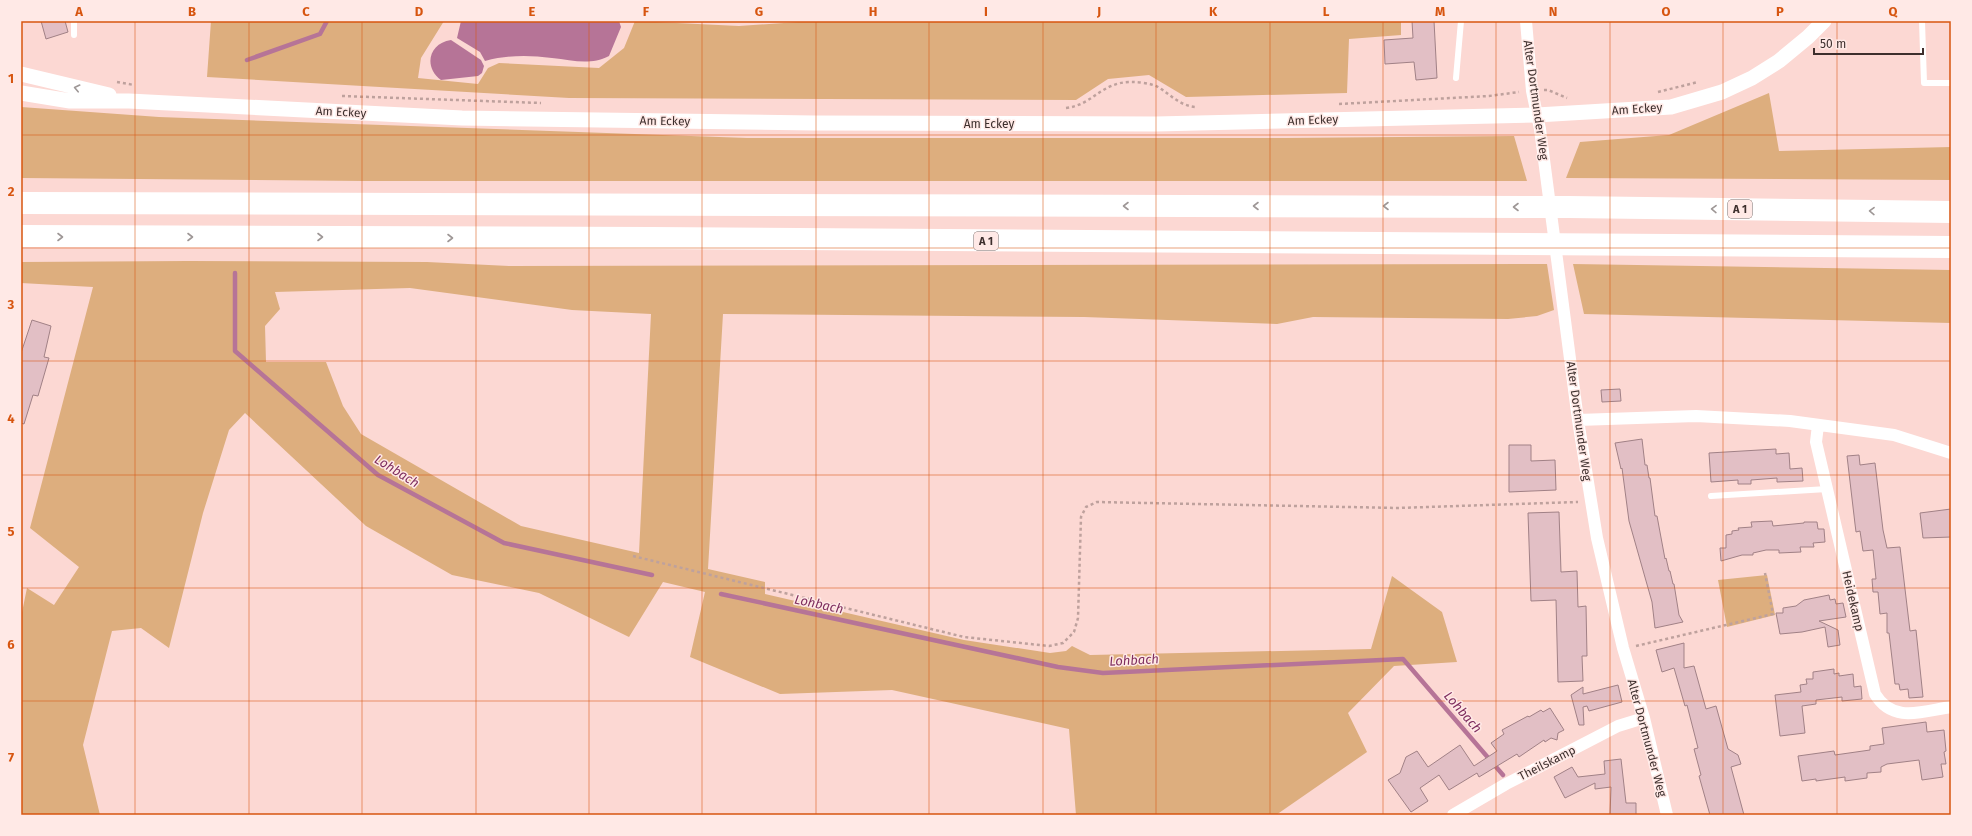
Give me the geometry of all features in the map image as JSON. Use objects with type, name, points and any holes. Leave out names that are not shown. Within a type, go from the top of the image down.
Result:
[{"type":"highway","name":"A 1","points":[[21,203],[1553,207],[1951,212]]},
{"type":"highway","points":[[1911,211],[1951,203]]},
{"type":"highway","name":"A 1","points":[[21,236],[643,238],[1951,247]]},
{"type":"street","name":"Alter Dortmunder Weg","points":[[1526,21],[1532,91],[1537,115],[1590,501],[1597,538],[1623,648],[1644,718],[1667,815]]},
{"type":"street","name":"Am Eckey","points":[[21,93],[70,101],[129,101],[462,118],[814,123],[1156,124],[1537,115],[1671,106],[1722,92],[1752,78],[1779,61],[1808,37],[1824,21]]},
{"type":"street","name":"Am Eckey","points":[[21,74],[129,101]]},
{"type":"street","points":[[1578,420],[1696,416],[1790,421],[1894,435],[1951,453]]},
{"type":"street","name":"Heidekamp","points":[[1818,425],[1816,442],[1875,694],[1886,708],[1902,714],[1951,707]]},
{"type":"street","name":"Theilskamp","points":[[1453,815],[1506,784],[1618,726],[1644,718]]},
{"type":"lane","points":[[74,21],[74,35]]},
{"type":"lane","points":[[1456,78],[1461,21]]},
{"type":"lane","points":[[1922,21],[1924,83],[1951,83]]},
{"type":"lane","points":[[1711,496],[1827,489]]},
{"type":"path","points":[[111,81],[140,86]]},
{"type":"path","points":[[1654,93],[1702,81]]},
{"type":"path","points":[[1061,108],[1077,106],[1112,84],[1133,82],[1157,87],[1187,107],[1197,107]]},
{"type":"path","points":[[1337,104],[1489,96],[1548,90],[1566,98],[1574,98]]},
{"type":"path","points":[[340,96],[543,103]]},
{"type":"path","points":[[633,556],[964,637],[1049,646],[1063,643],[1074,632],[1078,618],[1081,518],[1086,507],[1097,502],[1398,508],[1590,501]]},
{"type":"path","points":[[1635,646],[1773,614],[1765,573]]},
{"type":"shaded area","points":[[211,21],[444,21],[421,58],[418,78],[478,84],[488,68],[499,63],[599,68],[624,48],[635,21],[739,26],[813,21],[1401,21],[1401,35],[1349,39],[1347,93],[1186,97],[1149,75],[1108,79],[1076,100],[569,98],[207,77]]},
{"type":"shaded area","points":[[461,21],[619,21],[621,27],[609,56],[595,61],[581,62],[526,56],[485,61],[480,52],[457,38]]},
{"type":"shaded area","points":[[451,40],[481,60],[484,66],[482,73],[478,76],[441,80],[435,75],[430,62],[433,51],[444,42]]},
{"type":"shaded area","points":[[1769,93],[1779,151],[1951,147],[1951,180],[1566,178],[1580,142],[1669,135]]},
{"type":"shaded area","points":[[21,107],[159,117],[747,138],[1286,138],[1514,136],[1527,181],[363,181],[21,178]]},
{"type":"shaded area","points":[[21,262],[427,262],[509,266],[1547,264],[1554,310],[1537,316],[1508,319],[1313,317],[1277,324],[1084,317],[723,314],[708,569],[765,582],[765,594],[964,640],[1050,653],[1066,651],[1072,646],[1090,655],[1371,649],[1392,576],[1442,612],[1457,662],[1394,666],[1348,713],[1367,752],[1276,815],[1076,815],[1069,729],[892,690],[780,694],[690,657],[705,592],[663,582],[629,637],[539,593],[452,575],[366,526],[245,413],[229,430],[203,513],[169,648],[141,628],[112,631],[83,745],[100,815],[21,815],[21,617],[27,588],[54,605],[79,567],[30,528],[93,287],[21,283]],"holes":[[[410,288],[572,310],[651,314],[639,553],[521,526],[361,434],[343,406],[326,362],[266,362],[265,326],[280,309],[275,292]]]},
{"type":"shaded area","points":[[1573,264],[1951,270],[1951,323],[1584,314]]},
{"type":"shaded area","points":[[1767,575],[1775,615],[1727,627],[1718,580]]},
{"type":"building","points":[[41,21],[65,21],[68,32],[46,39]]},
{"type":"building","points":[[1412,21],[1434,21],[1437,78],[1416,80],[1414,62],[1385,64],[1384,40],[1413,38]]},
{"type":"building","points":[[32,320],[51,326],[44,357],[49,358],[38,396],[33,395],[24,424],[21,423],[21,353]]},
{"type":"building","points":[[1620,389],[1621,401],[1602,402],[1601,390]]},
{"type":"building","points":[[1642,439],[1645,465],[1647,465],[1650,478],[1655,516],[1657,516],[1665,559],[1666,558],[1674,584],[1679,615],[1683,622],[1655,628],[1652,602],[1629,521],[1622,468],[1621,469],[1615,443]]},
{"type":"building","points":[[1509,445],[1531,445],[1531,461],[1555,460],[1556,490],[1509,492]]},
{"type":"building","points":[[1776,449],[1776,454],[1789,453],[1790,469],[1802,468],[1803,481],[1777,482],[1777,478],[1751,480],[1751,484],[1738,484],[1738,480],[1711,482],[1709,453]]},
{"type":"building","points":[[1859,455],[1860,465],[1875,463],[1883,530],[1887,548],[1900,547],[1910,631],[1916,630],[1923,697],[1909,698],[1908,689],[1900,690],[1899,684],[1895,684],[1889,633],[1887,633],[1887,613],[1880,614],[1878,592],[1873,592],[1872,579],[1876,579],[1873,550],[1863,551],[1860,531],[1856,532],[1847,456]]},
{"type":"building","points":[[1951,509],[1951,537],[1923,538],[1920,513]]},
{"type":"building","points":[[1559,512],[1561,572],[1577,571],[1578,607],[1586,606],[1587,656],[1582,656],[1583,681],[1558,682],[1556,600],[1531,601],[1528,513]]},
{"type":"building","points":[[1772,521],[1773,526],[1817,522],[1818,529],[1824,529],[1825,542],[1813,543],[1814,547],[1800,547],[1801,552],[1779,553],[1779,550],[1766,550],[1753,553],[1753,555],[1742,555],[1721,561],[1720,548],[1726,548],[1726,535],[1732,534],[1732,531],[1739,530],[1738,528],[1752,527],[1751,522]]},
{"type":"building","points":[[1829,595],[1830,600],[1835,599],[1836,604],[1843,603],[1846,617],[1819,621],[1838,630],[1840,645],[1828,647],[1825,627],[1802,632],[1780,634],[1776,613],[1783,613],[1783,608],[1796,606],[1804,600]]},
{"type":"building","points":[[1684,643],[1684,668],[1694,666],[1706,709],[1716,706],[1728,749],[1738,755],[1741,764],[1731,767],[1744,815],[1710,815],[1699,776],[1701,775],[1694,749],[1698,748],[1687,705],[1685,706],[1674,668],[1662,672],[1656,650]]},
{"type":"building","points":[[1834,669],[1834,674],[1839,673],[1839,676],[1853,674],[1854,687],[1861,686],[1862,699],[1842,701],[1842,697],[1816,700],[1816,704],[1802,706],[1805,733],[1780,736],[1775,695],[1801,692],[1800,685],[1807,684],[1806,679],[1813,679],[1813,672]]},
{"type":"building","points":[[1618,685],[1622,702],[1589,711],[1587,706],[1583,707],[1584,725],[1579,725],[1571,695],[1583,687],[1583,694]]},
{"type":"building","points":[[1550,708],[1564,730],[1558,733],[1557,740],[1551,738],[1545,742],[1544,740],[1519,757],[1517,754],[1479,777],[1477,773],[1449,790],[1439,775],[1420,788],[1428,801],[1411,812],[1388,780],[1400,773],[1406,757],[1417,751],[1428,767],[1460,745],[1474,766],[1497,751],[1491,743],[1504,734],[1502,730],[1541,710],[1543,712]]},
{"type":"building","points":[[1926,722],[1927,732],[1944,730],[1946,751],[1944,752],[1946,764],[1941,764],[1943,777],[1922,780],[1919,760],[1887,764],[1881,767],[1881,772],[1867,773],[1867,778],[1845,781],[1845,777],[1816,781],[1816,779],[1802,781],[1798,756],[1834,751],[1835,755],[1870,750],[1870,746],[1884,744],[1882,728]]},
{"type":"building","points":[[1621,759],[1626,803],[1636,803],[1636,815],[1610,815],[1611,787],[1595,789],[1595,783],[1565,798],[1554,777],[1572,767],[1578,777],[1605,774],[1604,761]]},
{"type":"waterway","name":"Lohbach","points":[[247,60],[320,34],[327,21]]},
{"type":"waterway","name":"Lohbach","points":[[235,273],[235,351],[378,475],[504,543],[652,575]]},
{"type":"waterway","name":"Lohbach","points":[[721,594],[1058,667],[1103,673],[1403,659],[1503,775]]}]
